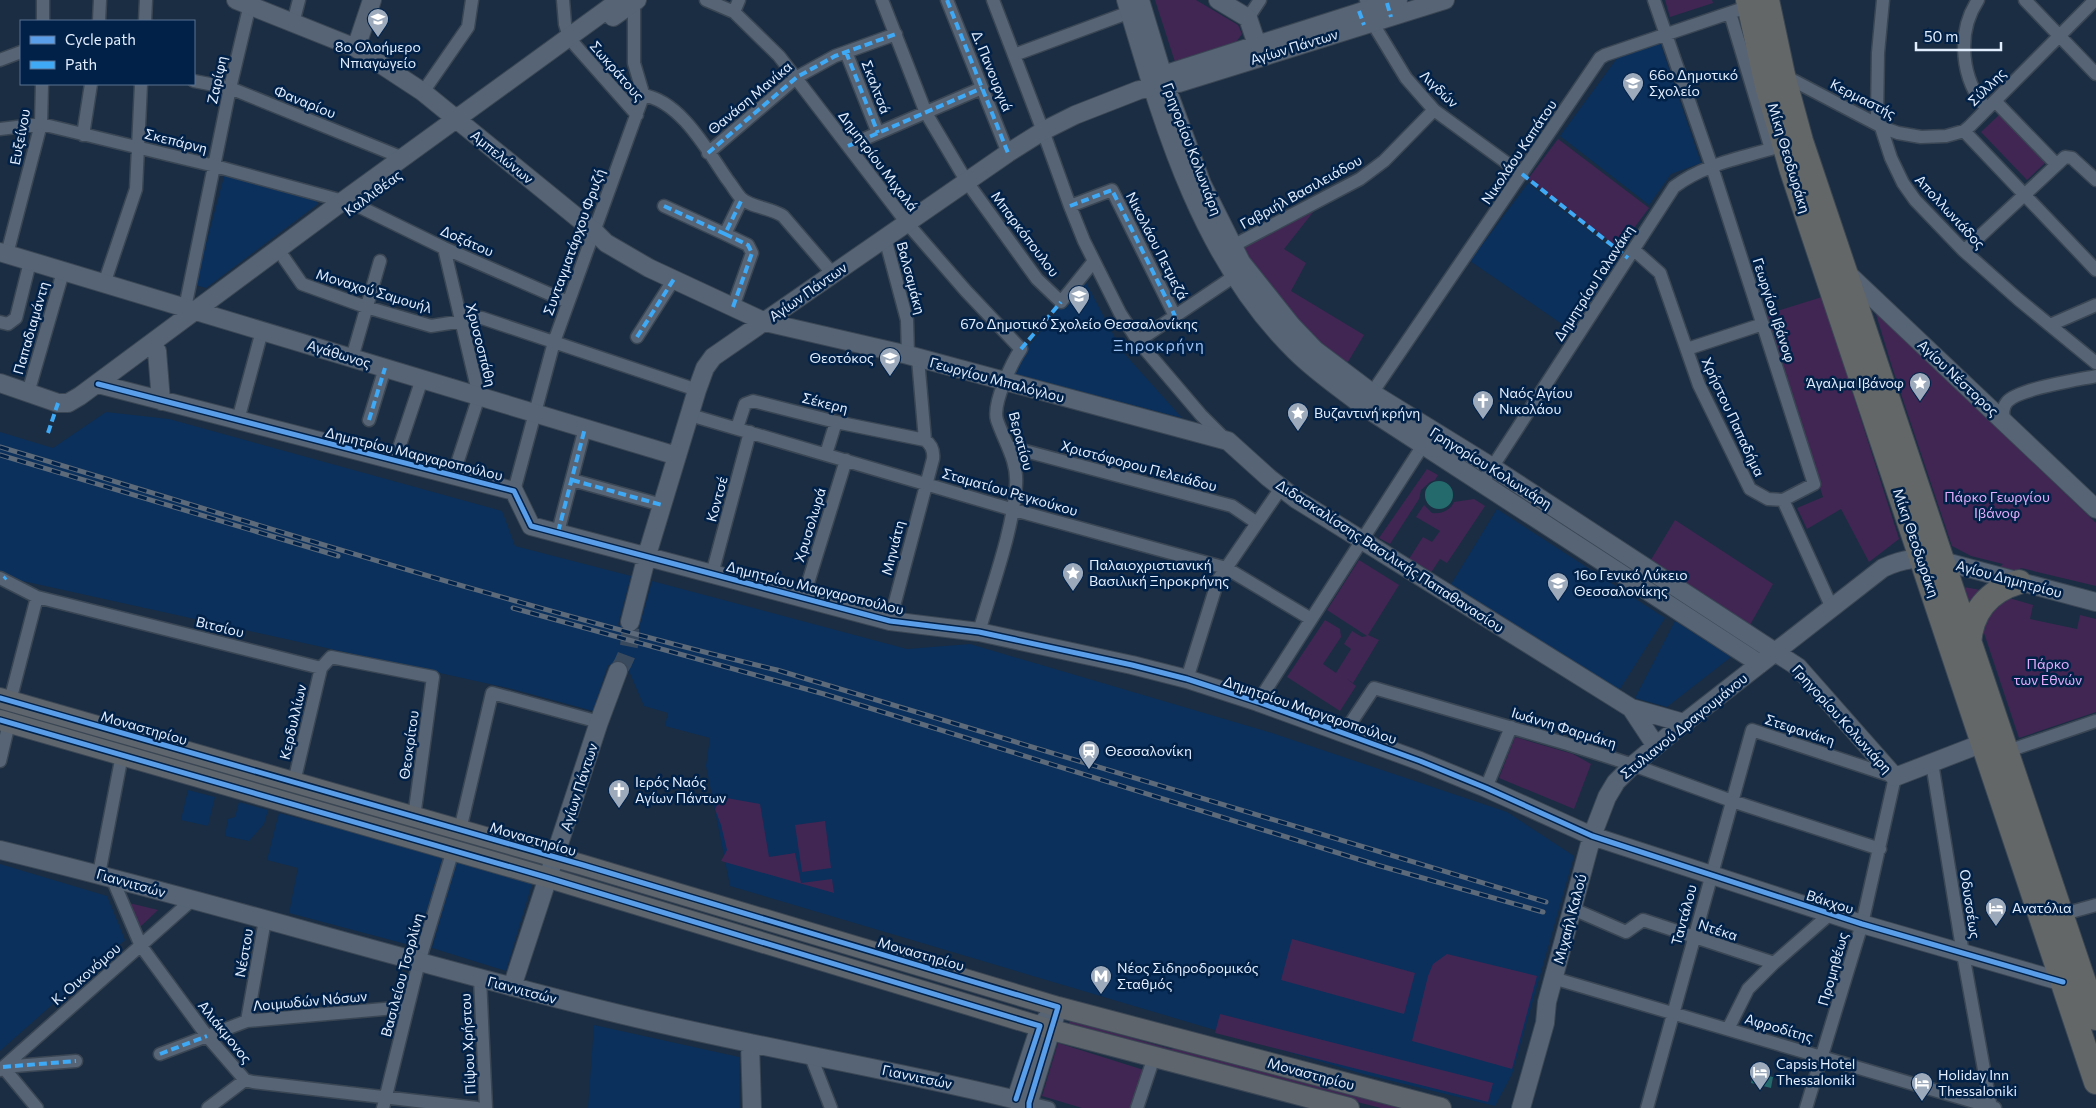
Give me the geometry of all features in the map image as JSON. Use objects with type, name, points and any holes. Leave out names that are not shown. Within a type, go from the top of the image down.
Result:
[{"type":"highway","name":"Μίκη Θεοδωράκη","points":[[1749,5],[1783,74],[1801,141],[1844,271],[1931,559],[1984,744],[2096,1082]]},
{"type":"highway","name":"Μίκη Θεοδωράκη","points":[[1749,5],[1768,86],[1778,147],[1818,248],[1931,559],[1969,644],[2096,1018]]},
{"type":"highway","points":[[1969,644],[1972,622],[1981,607],[2000,591],[2019,582]]},
{"type":"main road","name":"Μοναστηρίου","points":[[5,700],[556,857],[1058,1007],[1441,1108]]},
{"type":"main road","name":"Μοναστηρίου","points":[[5,722],[549,878],[1046,1028],[1349,1108]]},
{"type":"street","points":[[43,0],[43,20]]},
{"type":"street","points":[[99,20],[100,0]]},
{"type":"street","points":[[145,20],[146,0]]},
{"type":"street","points":[[294,23],[299,0]]},
{"type":"street","points":[[356,48],[372,0]]},
{"type":"street","points":[[423,92],[469,25],[472,0]]},
{"type":"street","name":"Σωκράτους","points":[[562,0],[564,24],[572,41],[637,116]]},
{"type":"street","name":"Δημητρίου Μιχαλά","points":[[706,0],[734,12],[768,44],[797,77],[907,223],[960,285],[1021,349]]},
{"type":"street","points":[[734,12],[739,0]]},
{"type":"street","name":"Μπαρκόπουλου","points":[[882,0],[926,113],[967,182],[1037,279],[1061,302],[1094,261]]},
{"type":"street","name":"Δ. Πανουργιά","points":[[948,0],[1008,153]]},
{"type":"street","name":"Διδασκαλίσσης Βασιλικής Παπαθανασίου","points":[[993,0],[1070,206],[1094,261],[1120,313],[1138,341],[1201,415],[1281,488],[1362,540],[1631,708],[1684,723]]},
{"type":"street","points":[[1218,0],[1248,18],[1258,51]]},
{"type":"street","points":[[1248,18],[1260,0]]},
{"type":"street","name":"Αγίων Πάντων","points":[[630,622],[647,555],[678,456],[696,390],[708,362],[1008,153],[1075,114],[1155,84],[1258,51],[1398,0]]},
{"type":"street","name":"Αγίων Πάντων","points":[[1369,10],[1445,0]]},
{"type":"street","name":"Γεωργίου Ιβάνοφ","points":[[1654,0],[1712,167],[1814,484],[1783,500]]},
{"type":"street","name":"Απολλωνιάδος","points":[[1883,0],[1877,74],[1879,125],[1891,158],[1906,188],[1964,251],[2096,363]]},
{"type":"street","points":[[1978,0],[1968,22],[1965,52],[1973,90],[2056,164]]},
{"type":"street","points":[[2025,0],[2096,74]]},
{"type":"street","name":"Σύλλης","points":[[1964,131],[2095,0]]},
{"type":"street","name":"Καλλιθέας","points":[[103,386],[195,311],[630,1]]},
{"type":"street","name":"Συνταγματάρχου Φρυζή","points":[[514,491],[554,342],[637,116],[642,95],[634,63],[630,1]]},
{"type":"street","name":"Αμπελώνων","points":[[245,2],[356,48],[423,92],[606,243],[649,268],[765,322]]},
{"type":"street","name":"Ζαρίφη","points":[[195,311],[216,166],[245,2]]},
{"type":"street","points":[[1014,55],[1132,4]]},
{"type":"street","name":"Γρηγορίου Κολωνιάρη","points":[[1132,4],[1155,84],[1202,184],[1226,250],[1264,316],[1295,351],[1324,377],[1363,406],[1492,468],[1798,667],[1895,778],[1984,744]]},
{"type":"street","name":"Νικολάου Καπάτου","points":[[1372,393],[1600,58],[1749,5]]},
{"type":"street","name":"Λιγδών","points":[[1369,10],[1406,78],[1434,110],[1522,174]]},
{"type":"street","name":"Θανάση Μανίκα","points":[[708,153],[797,77],[835,56],[896,34]]},
{"type":"street","points":[[0,60],[20,52]]},
{"type":"street","name":"Σκαλτσά","points":[[846,52],[878,133]]},
{"type":"street","name":"Κερμαστής","points":[[1783,74],[1879,125],[1898,133],[1946,136],[1964,131]]},
{"type":"street","name":"Φαναρίου","points":[[195,81],[230,88],[403,158]]},
{"type":"street","name":"Ευξείνου","points":[[4,253],[41,124],[42,85]]},
{"type":"street","points":[[83,135],[91,85]]},
{"type":"street","points":[[104,284],[135,192],[141,85]]},
{"type":"street","points":[[848,146],[982,88]]},
{"type":"street","points":[[642,95],[662,101],[674,110],[742,199],[783,216],[834,274]]},
{"type":"street","name":"Γαβριήλ Βασιλειάδου","points":[[1226,250],[1360,179],[1384,161],[1434,110]]},
{"type":"street","name":"Καλλιθέας","points":[[103,386],[157,351],[195,311],[284,258],[403,158],[461,123]]},
{"type":"street","name":"Σκεπάρνη","points":[[0,129],[41,124],[216,166],[349,203]]},
{"type":"street","points":[[1964,131],[2096,270]]},
{"type":"street","name":"Δημητρίου Γαλανάκη","points":[[1482,483],[1674,187],[1688,177],[1712,167],[1778,147]]},
{"type":"street","points":[[1964,251],[2065,157],[2070,157],[2096,180]]},
{"type":"street","name":"Νικολάου Πετμεζά","points":[[1070,206],[1112,190],[1176,316]]},
{"type":"street","points":[[725,234],[742,199]]},
{"type":"street","name":"Δοξάτου","points":[[349,203],[444,248],[568,302]]},
{"type":"street","points":[[664,206],[748,245],[752,250],[751,258],[733,306]]},
{"type":"street","name":"Βαλσαμάκη","points":[[885,238],[907,322],[913,357]]},
{"type":"street","name":"Χρυσοσπάθη","points":[[444,248],[479,396],[453,476]]},
{"type":"street","name":"Αγίου Νέστορος","points":[[1818,248],[2096,509]]},
{"type":"street","name":"Χρήστου Παπαδήμα","points":[[1634,250],[1660,273],[1699,385],[1750,489],[1768,499],[1783,500]]},
{"type":"street","name":"Αγάθωνος","points":[[4,253],[678,456]]},
{"type":"street","name":"Μοναχού Σαμουήλ","points":[[284,258],[302,284],[366,307],[431,326],[482,318],[696,390]]},
{"type":"street","points":[[352,358],[380,261]]},
{"type":"street","points":[[0,322],[8,324],[16,318],[30,262]]},
{"type":"street","name":"Παπαδιαμάντη","points":[[28,393],[63,272]]},
{"type":"street","points":[[1138,341],[1240,272]]},
{"type":"street","name":"Γρηγορίου Κολωνιάρη","points":[[1240,272],[1315,350],[1372,393],[1482,483],[1760,664]]},
{"type":"street","points":[[638,337],[674,279]]},
{"type":"street","points":[[791,304],[794,328]]},
{"type":"street","points":[[2050,325],[2096,305]]},
{"type":"street","name":"Γεωργίου Μπαλόγλου","points":[[765,322],[913,357],[1228,441]]},
{"type":"street","points":[[1687,349],[1763,324]]},
{"type":"street","points":[[238,420],[262,331]]},
{"type":"street","name":"Βερατίου","points":[[979,632],[1014,510],[1017,482],[1010,447],[996,416],[1004,382],[1021,349]]},
{"type":"street","points":[[157,351],[161,401]]},
{"type":"street","points":[[913,357],[925,440],[930,445],[933,454],[925,483]]},
{"type":"street","points":[[369,420],[385,368]]},
{"type":"street","points":[[2004,421],[2003,411],[2005,403],[2016,395],[2096,376]]},
{"type":"street","points":[[395,460],[422,379]]},
{"type":"street","points":[[0,383],[58,403],[68,403],[103,386]]},
{"type":"street","name":"Δημητρίου Μαργαροπούλου","points":[[103,386],[514,491],[532,526],[890,621],[979,632],[1132,665],[1187,679],[1258,702],[1420,761],[1486,788],[1592,836]]},
{"type":"street","name":"Σέκερη","points":[[737,428],[742,408],[745,404],[753,401],[836,422],[925,440]]},
{"type":"street","name":"Σταματίου Ρεγκούκου","points":[[690,415],[1014,510],[1226,568],[1311,619]]},
{"type":"street","points":[[826,454],[836,422]]},
{"type":"street","points":[[558,532],[585,428]]},
{"type":"street","name":"Κοντσέ","points":[[712,574],[750,432]]},
{"type":"street","points":[[1258,702],[1428,438]]},
{"type":"street","name":"Χριστόφορου Πελειάδου","points":[[1010,447],[1232,506],[1257,523]]},
{"type":"street","name":"Χρυσολωρά","points":[[803,599],[846,460]]},
{"type":"street","points":[[572,480],[662,505]]},
{"type":"street","name":"Μηνιάτη","points":[[890,621],[925,483]]},
{"type":"street","points":[[1187,679],[1217,584],[1281,488]]},
{"type":"street","points":[[1783,500],[1832,608]]},
{"type":"street","name":"Αγίου Δημητρίου","points":[[1931,559],[2096,602]]},
{"type":"street","name":"Στυλιανού Δραγουμάνου","points":[[1592,836],[1611,789],[1633,765],[1684,723],[1883,568],[1900,560],[1931,559]]},
{"type":"street","name":"Βιτσίου","points":[[0,578],[37,597],[321,668]]},
{"type":"street","points":[[5,700],[37,597]]},
{"type":"street","name":"Θεοκρίτου","points":[[321,668],[331,658],[433,677],[414,817]]},
{"type":"street","name":"Κερδυλλίων","points":[[294,782],[321,668]]},
{"type":"street","name":"Αγίων Πάντων","points":[[512,988],[599,722],[618,671]]},
{"type":"street","name":"Ιωάννη Φαρμάκη","points":[[1344,733],[1374,688],[1511,727],[1633,765],[1732,801],[1880,849]]},
{"type":"street","points":[[460,830],[492,693],[599,722]]},
{"type":"street","name":"Διδασκαλίσσης Βασιλικής Παπαθανασίου","points":[[1631,708],[1656,746]]},
{"type":"street","points":[[2006,752],[2096,721]]},
{"type":"street","points":[[0,760],[5,722]]},
{"type":"street","points":[[1486,788],[1511,727]]},
{"type":"street","name":"Στεφανάκη","points":[[1752,730],[1895,778]]},
{"type":"street","name":"Ταντάλου","points":[[1647,1108],[1752,730]]},
{"type":"street","points":[[106,876],[122,755]]},
{"type":"street","name":"Οδυσσέως","points":[[1932,763],[1963,954],[1993,1108]]},
{"type":"street","name":"Προμηθέως","points":[[1806,1108],[1862,924],[1895,778]]},
{"type":"street","name":"Βάκχου","points":[[1592,836],[1862,924],[2064,982]]},
{"type":"street","name":"Μιχαήλ Καλού","points":[[1520,1108],[1545,1023],[1547,1002],[1553,978],[1592,836]]},
{"type":"street","name":"Γιαννιτσών","points":[[0,850],[106,876],[512,988],[651,1022],[810,1054],[1049,1108]]},
{"type":"street","name":"Βασιλείου Τσορλίνη","points":[[384,1102],[419,962],[452,850]]},
{"type":"street","name":"Αλιάκμονος","points":[[106,876],[141,946],[207,1036],[246,1080],[384,1102],[477,1108]]},
{"type":"street","name":"Κ. Οικονόμου","points":[[2,1069],[192,900]]},
{"type":"street","points":[[2060,915],[2096,905]]},
{"type":"street","name":"Ντέκα","points":[[1573,909],[1626,932],[1643,920],[1693,938],[1774,963]]},
{"type":"street","points":[[1728,1029],[1748,989],[1774,963],[1830,914]]},
{"type":"street","name":"Νέστου","points":[[247,1021],[265,920]]},
{"type":"street","name":"Πίψου Χρήστου","points":[[480,978],[486,1108]]},
{"type":"street","name":"Αφροδίτης","points":[[1553,978],[1993,1108]]},
{"type":"street","name":"Μιχαήλ Καλού","points":[[1509,1108],[1534,1020],[1547,1002]]},
{"type":"street","name":"Λοιμωδών Νόσων","points":[[160,1054],[247,1021],[408,1007]]},
{"type":"street","points":[[1024,1103],[1046,1028],[1058,1007]]},
{"type":"street","points":[[750,1043],[752,1108]]},
{"type":"street","points":[[810,1054],[830,1108]]},
{"type":"street","points":[[1137,1108],[1154,1056]]},
{"type":"street","points":[[2,1069],[76,1061]]},
{"type":"street","points":[[2,1069],[37,1108]]},
{"type":"street","points":[[208,1108],[246,1080]]},
{"type":"shaded area","name":"66ο Δημοτικό Σχολείο","points":[[1660,42],[1701,163],[1671,174],[1649,205],[1560,136],[1618,57]]},
{"type":"shaded area","points":[[225,173],[312,195],[318,204],[206,288],[195,285]]},
{"type":"shaded area","points":[[1528,183],[1622,257],[1572,331],[1470,261]]},
{"type":"shaded area","name":"67ο Δημοτικό Σχολείο Θεσσαλονίκης","points":[[1084,279],[1122,351],[1182,418],[1015,374],[1022,354]]},
{"type":"shaded area","points":[[106,412],[169,419],[502,511],[515,546],[631,576],[618,625],[638,631],[652,581],[907,649],[970,644],[1272,733],[1507,812],[1574,856],[1512,1074],[1495,1106],[1363,1074],[730,886],[706,766],[710,738],[665,726],[668,713],[644,706],[629,671],[608,665],[593,711],[512,689],[0,576],[0,432],[53,448]]},
{"type":"shaded area","points":[[1439,481],[1449,485],[1453,495],[1449,505],[1439,509],[1429,505],[1425,495],[1429,485]]},
{"type":"shaded area","name":"16ο Γενικό Λύκειο Θεσσαλονίκης","points":[[1497,509],[1665,618],[1618,692],[1450,586]]},
{"type":"shaded area","points":[[1675,621],[1731,657],[1667,707],[1635,698]]},
{"type":"shaded area","points":[[188,790],[215,797],[208,826],[181,820]]},
{"type":"shaded area","points":[[239,802],[268,810],[264,824],[249,841],[225,836],[228,819],[235,817]]},
{"type":"shaded area","points":[[279,813],[321,824],[351,828],[444,851],[417,947],[289,913],[298,868],[267,860]]},
{"type":"shaded area","points":[[458,855],[534,877],[506,971],[432,948]]},
{"type":"shaded area","points":[[0,864],[107,896],[125,940],[0,1051]]},
{"type":"shaded area","points":[[594,1025],[739,1057],[740,1108],[588,1108]]},
{"type":"shaded area","points":[[1753,1072],[1773,1077],[1771,1088],[1751,1083]]},
{"type":"green space","points":[[1155,0],[1196,0],[1238,25],[1242,34],[1236,42],[1175,62]]},
{"type":"green space","points":[[1665,0],[1712,0],[1713,3],[1670,17]]},
{"type":"green space","points":[[1999,115],[2045,163],[2027,180],[1981,132]]},
{"type":"green space","points":[[1558,139],[1649,208],[1619,248],[1528,179]]},
{"type":"green space","points":[[1310,205],[1314,211],[1284,249],[1306,263],[1291,291],[1364,335],[1342,372],[1232,246]]},
{"type":"green space","points":[[1822,297],[1899,539],[1869,562],[1841,509],[1807,529],[1797,508],[1823,497],[1764,315]]},
{"type":"green space","name":"Πάρκο Γεωργίου Ιβάνοφ","points":[[1875,311],[2096,523],[2096,586],[2021,568],[2015,573],[1999,568],[2003,564],[1971,556],[1952,546]]},
{"type":"green space","points":[[1427,469],[1438,475],[1435,480],[1421,490],[1419,499],[1390,544],[1379,538]]},
{"type":"green space","points":[[1474,499],[1485,506],[1447,563],[1440,559],[1430,574],[1409,559],[1423,537],[1432,542],[1440,531],[1416,517],[1424,505],[1432,513],[1439,513],[1448,510],[1454,502]]},
{"type":"green space","points":[[1675,520],[1773,584],[1746,632],[1646,568]]},
{"type":"green space","points":[[1359,560],[1399,585],[1368,635],[1379,640],[1353,683],[1347,679],[1356,686],[1340,711],[1287,677],[1325,620],[1340,629],[1341,637],[1323,664],[1336,673],[1351,649],[1344,644],[1352,631],[1362,637],[1367,636],[1327,610]]},
{"type":"green space","points":[[1964,587],[1986,591],[1971,607]]},
{"type":"green space","name":"Πάρκο των Εθνών","points":[[2009,598],[2033,605],[2030,619],[2077,629],[2080,615],[2096,619],[2096,712],[2019,738],[1983,630],[1991,609]]},
{"type":"green space","points":[[1515,737],[1573,754],[1591,764],[1574,809],[1499,778]]},
{"type":"green space","points":[[721,797],[760,804],[769,857],[795,853],[801,883],[832,879],[834,893],[721,861],[727,850],[715,809]]},
{"type":"green space","points":[[825,821],[831,868],[802,872],[795,825]]},
{"type":"green space","points":[[129,903],[158,910],[140,927]]},
{"type":"green space","points":[[1292,939],[1415,973],[1404,1014],[1281,980]]},
{"type":"green space","points":[[1447,954],[1537,976],[1512,1069],[1412,1041],[1428,976],[1433,964]]},
{"type":"green space","points":[[1220,1014],[1493,1083],[1488,1102],[1215,1033]]},
{"type":"green space","points":[[1072,1021],[1171,1049],[1180,1049],[1403,1108],[1381,1108],[1325,1094],[1070,1025],[1069,1022]]},
{"type":"green space","points":[[1058,1043],[1147,1071],[1136,1108],[1082,1108],[1042,1096]]},
{"type":"tunnel","points":[[618,671],[625,659],[628,648],[630,622]]},
{"type":"railway","points":[[0,447],[484,592],[777,670],[1546,902]]},
{"type":"railway","points":[[0,455],[338,556]]},
{"type":"railway","points":[[513,608],[824,694],[1377,865],[1543,912]]},
{"type":"marked path","points":[[947,0],[1008,153]]},
{"type":"marked path","points":[[1387,3],[1391,17]]},
{"type":"marked path","points":[[1359,11],[1364,25]]},
{"type":"marked path","points":[[708,153],[797,77],[835,56],[896,34]]},
{"type":"marked path","points":[[846,52],[878,133]]},
{"type":"marked path","points":[[848,146],[982,88]]},
{"type":"marked path","points":[[1522,174],[1628,258]]},
{"type":"marked path","points":[[1070,206],[1112,190],[1175,316]]},
{"type":"marked path","points":[[733,307],[752,253],[748,245],[725,234],[742,199]]},
{"type":"marked path","points":[[664,206],[725,234]]},
{"type":"marked path","points":[[637,337],[674,279]]},
{"type":"marked path","points":[[1021,349],[1061,302]]},
{"type":"marked path","points":[[369,420],[385,368]]},
{"type":"marked path","points":[[48,433],[58,403]]},
{"type":"marked path","points":[[558,532],[585,428]]},
{"type":"marked path","points":[[572,480],[662,505]]},
{"type":"marked path","points":[[160,1054],[207,1036]]},
{"type":"marked path","points":[[3,1067],[76,1061]]},
{"type":"cycle path","points":[[98,384],[514,491],[531,526],[890,621],[979,632],[1132,665],[1187,679],[1258,702],[1420,761],[1486,788],[1592,836],[1862,924],[2063,982]]},
{"type":"cycle path","points":[[0,698],[583,865],[1058,1007],[1029,1108]]},
{"type":"cycle path","points":[[0,720],[549,878],[1040,1026],[1016,1099]]},
{"type":"place","name":"8o Ολοήμερο Νπιαγωγείο","points":[[378,38]]},
{"type":"place","name":"66ο Δημοτικό Σχολείο","points":[[1633,102]]},
{"type":"place","name":"67ο Δημοτικό Σχολείο Θεσσαλονίκης","points":[[1079,315]]},
{"type":"place","name":"Θεοτόκος","points":[[890,377]]},
{"type":"place","name":"Άγαλμα Ιβάνοφ","points":[[1920,402]]},
{"type":"place","name":"Ναός Αγίου Νικολάου","points":[[1483,420]]},
{"type":"place","name":"Βυζαντινή κρήνη","points":[[1298,432]]},
{"type":"place","name":"Παλαιοχριστιανική Βασιλική Ξηροκρήνης","points":[[1073,592]]},
{"type":"place","name":"16ο Γενικό Λύκειο Θεσσαλονίκης","points":[[1558,602]]},
{"type":"place","name":"Θεσσαλονίκη","points":[[1089,770]]},
{"type":"place","name":"Ιερός Ναός Αγίων Πάντων","points":[[619,809]]},
{"type":"place","name":"Ανατόλια","points":[[1996,927]]},
{"type":"place","name":"Νέος Σιδηροδρομικός Σταθμός","points":[[1101,995]]},
{"type":"place","name":"Capsis Hotel Thessaloniki","points":[[1760,1091]]},
{"type":"place","name":"Holiday Inn Thessaloniki","points":[[1922,1102]]},
{"type":"district","name":"Ξηροκρήνη","points":[[1159,345]]}]
